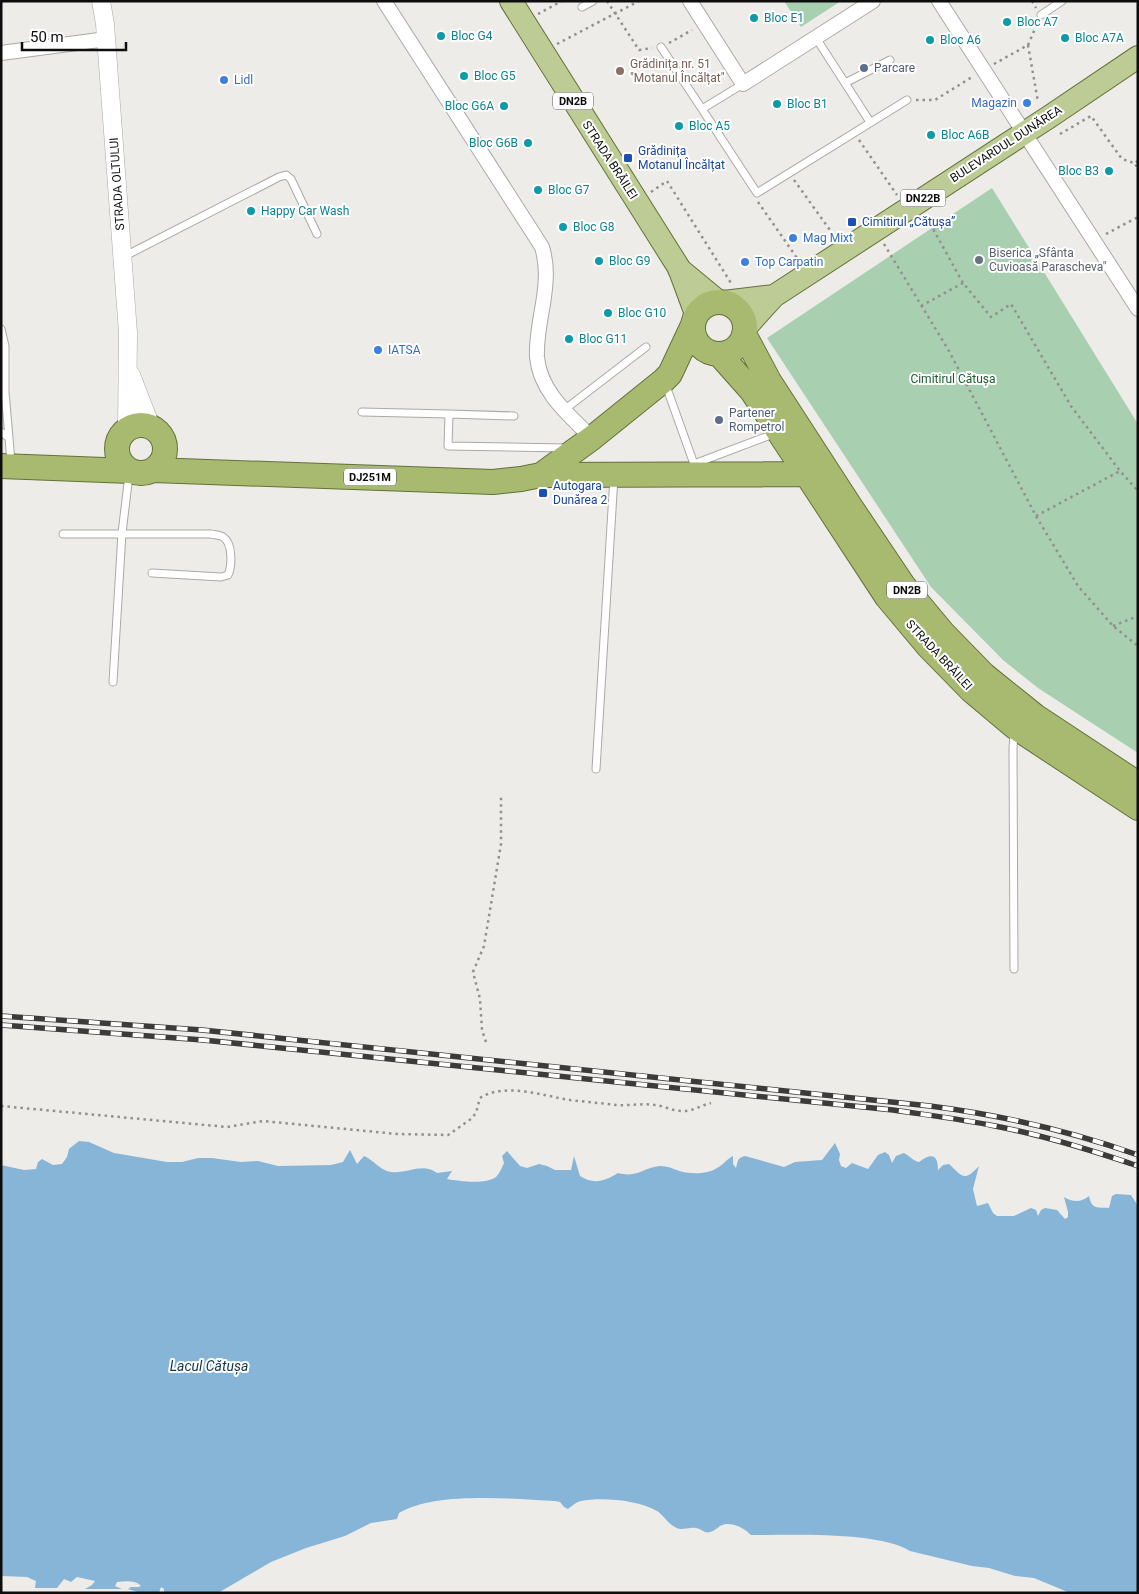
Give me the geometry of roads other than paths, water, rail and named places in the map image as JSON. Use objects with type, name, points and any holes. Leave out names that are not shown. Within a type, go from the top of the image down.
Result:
[{"type":"highway","points":[[694,321],[702,307],[726,297]]},
{"type":"highway","name":"STRADA BRĂILEI","points":[[726,297],[739,311],[743,319],[745,331],[769,381],[903,585],[943,633],[984,675],[1035,716],[1138,784]]},
{"type":"highway","name":"STRADA BRĂILEI","points":[[694,321],[694,339],[701,348],[716,355],[752,391],[887,597],[928,646],[971,690],[1015,728],[1138,808]]},
{"type":"highway","name":"DJ251M","points":[[667,377],[694,321]]},
{"type":"highway","points":[[716,355],[728,353],[736,349],[745,331]]},
{"type":"highway","name":"DJ251M","points":[[541,475],[667,377],[716,355]]},
{"type":"highway","points":[[76,468],[138,425],[157,434],[199,472]]},
{"type":"highway","points":[[122,436],[119,459],[141,470],[158,467],[164,458],[165,446],[157,434]]},
{"type":"highway","name":"DJ251M","points":[[6,466],[493,482],[541,475],[614,474],[692,469],[807,474]]},
{"type":"main road","name":"STRADA BRĂILEI","points":[[511,1],[679,268],[694,321]]},
{"type":"main road","name":"BULEVARDUL DUNĂREA","points":[[745,331],[774,296],[1138,57]]},
{"type":"main road","name":"STRADA BRĂILEI","points":[[679,268],[726,297]]},
{"type":"main road","name":"BULEVARDUL DUNĂREA","points":[[726,297],[774,296]]},
{"type":"street","name":"STRADA OLTULUI","points":[[101,1],[106,39],[128,333],[128,367],[122,436]]},
{"type":"street","points":[[384,1],[542,247],[547,270],[537,343],[540,374],[551,395],[584,443]]},
{"type":"street","points":[[690,1],[743,84],[873,1]]},
{"type":"street","points":[[939,1],[1138,309]]},
{"type":"street","points":[[1,53],[106,39]]},
{"type":"street","name":"STRADA OLTULUI","points":[[128,367],[157,434]]},
{"type":"lane","points":[[582,7],[593,1]]},
{"type":"lane","points":[[1041,15],[1062,1]]},
{"type":"lane","points":[[816,38],[870,122]]},
{"type":"lane","points":[[661,47],[757,193],[907,100]]},
{"type":"lane","points":[[845,83],[890,60]]},
{"type":"lane","points":[[702,109],[743,84]]},
{"type":"lane","points":[[122,257],[279,176],[286,175],[291,179],[317,234]]},
{"type":"lane","points":[[1,329],[5,346],[3,368],[9,438],[6,466]]},
{"type":"lane","points":[[563,410],[646,346]]},
{"type":"lane","points":[[667,377],[692,469],[780,432]]},
{"type":"lane","points":[[362,412],[514,416]]},
{"type":"lane","points":[[449,414],[448,446],[584,443]]},
{"type":"lane","points":[[1,432],[9,438]]},
{"type":"lane","points":[[113,682],[122,534],[141,470]]},
{"type":"lane","points":[[596,769],[614,474]]},
{"type":"lane","points":[[63,534],[212,534],[224,537],[230,545],[230,570],[228,575],[221,577],[152,572]]},
{"type":"lane","points":[[1014,969],[1013,748],[1015,728]]},
{"type":"water","name":"Lacul Cătușa","points":[[79,1141],[89,1142],[114,1153],[167,1162],[212,1158],[241,1162],[258,1161],[278,1166],[331,1165],[343,1162],[350,1150],[357,1164],[364,1156],[391,1172],[420,1168],[426,1168],[437,1173],[452,1171],[447,1179],[472,1182],[485,1181],[496,1177],[504,1163],[502,1156],[507,1151],[520,1166],[527,1168],[539,1164],[555,1170],[571,1170],[574,1156],[580,1176],[585,1179],[599,1181],[618,1173],[635,1174],[660,1166],[687,1173],[705,1172],[714,1170],[733,1156],[733,1164],[736,1168],[739,1159],[745,1156],[784,1167],[795,1162],[822,1160],[835,1143],[840,1154],[841,1166],[846,1168],[852,1163],[868,1169],[878,1155],[885,1152],[889,1155],[892,1163],[896,1156],[904,1153],[919,1162],[930,1156],[937,1161],[938,1170],[943,1165],[949,1164],[964,1176],[970,1174],[979,1166],[973,1189],[977,1206],[988,1203],[993,1213],[997,1216],[1014,1216],[1031,1208],[1036,1210],[1038,1216],[1041,1210],[1045,1208],[1057,1210],[1065,1219],[1068,1217],[1068,1212],[1064,1197],[1076,1201],[1083,1200],[1089,1196],[1093,1206],[1109,1208],[1112,1196],[1116,1194],[1131,1195],[1138,1206],[1138,1593],[1070,1593],[1034,1578],[1015,1576],[989,1568],[972,1566],[910,1551],[878,1540],[810,1535],[751,1535],[741,1527],[732,1524],[724,1524],[708,1532],[694,1528],[681,1529],[649,1507],[620,1500],[599,1499],[579,1502],[568,1509],[560,1502],[555,1501],[475,1498],[453,1499],[414,1506],[399,1513],[397,1519],[371,1523],[345,1536],[306,1548],[271,1562],[218,1593],[164,1593],[164,1589],[161,1587],[159,1593],[140,1593],[128,1589],[141,1586],[139,1584],[127,1581],[117,1582],[115,1586],[122,1589],[85,1589],[95,1581],[77,1577],[71,1582],[64,1579],[57,1588],[35,1588],[36,1581],[27,1577],[1,1576],[1,1165],[24,1170],[36,1169],[38,1162],[42,1159],[53,1165],[62,1164],[67,1157],[69,1149]]},
{"type":"railway","points":[[1,1016],[202,1030],[930,1106],[983,1114],[1035,1125],[1087,1138],[1138,1155]]},
{"type":"railway","points":[[1,1025],[203,1040],[893,1110],[969,1121],[1031,1134],[1067,1143],[1138,1166]]},
{"type":"place","name":"Bloc E1","points":[[754,18]]},
{"type":"place","name":"Bloc A7","points":[[1007,22]]},
{"type":"place","name":"Bloc G4","points":[[441,36]]},
{"type":"place","name":"Bloc A7A","points":[[1065,38]]},
{"type":"place","name":"Bloc A6","points":[[930,40]]},
{"type":"place","name":"Parcare","points":[[864,68]]},
{"type":"place","name":"Grădinița nr. 51 \"Motanul Încălțat\"","points":[[620,71]]},
{"type":"place","name":"Bloc G5","points":[[464,76]]},
{"type":"place","name":"Lidl","points":[[224,80]]},
{"type":"place","name":"Magazin","points":[[1027,103]]},
{"type":"place","name":"Bloc B1","points":[[777,104]]},
{"type":"place","name":"Bloc G6A","points":[[504,106]]},
{"type":"place","name":"Bloc A5","points":[[679,126]]},
{"type":"place","name":"Bloc A6B","points":[[931,135]]},
{"type":"place","name":"Bloc G6B","points":[[528,143]]},
{"type":"place","name":"Grădinița Motanul Încălțat","points":[[628,158]]},
{"type":"place","name":"Bloc B3","points":[[1109,171]]},
{"type":"place","name":"Bloc G7","points":[[538,190]]},
{"type":"place","name":"Happy Car Wash","points":[[251,211]]},
{"type":"place","name":"Cimitirul „Cătușa”","points":[[852,222]]},
{"type":"place","name":"Bloc G8","points":[[563,227]]},
{"type":"place","name":"Mag Mixt","points":[[793,238]]},
{"type":"place","name":"Biserica „Sfânta Cuvioasă Parascheva\"","points":[[979,260]]},
{"type":"place","name":"Bloc G9","points":[[599,261]]},
{"type":"place","name":"Top Carpatin","points":[[745,262]]},
{"type":"place","name":"Bloc G10","points":[[608,313]]},
{"type":"place","name":"Bloc G11","points":[[569,339]]},
{"type":"place","name":"IATSA","points":[[378,350]]},
{"type":"place","name":"Partener Rompetrol","points":[[719,420]]},
{"type":"place","name":"Autogara Dunărea 2","points":[[543,493]]},
{"type":"park label","name":"Cimitirul Cătușa","points":[[953,379]]}]
